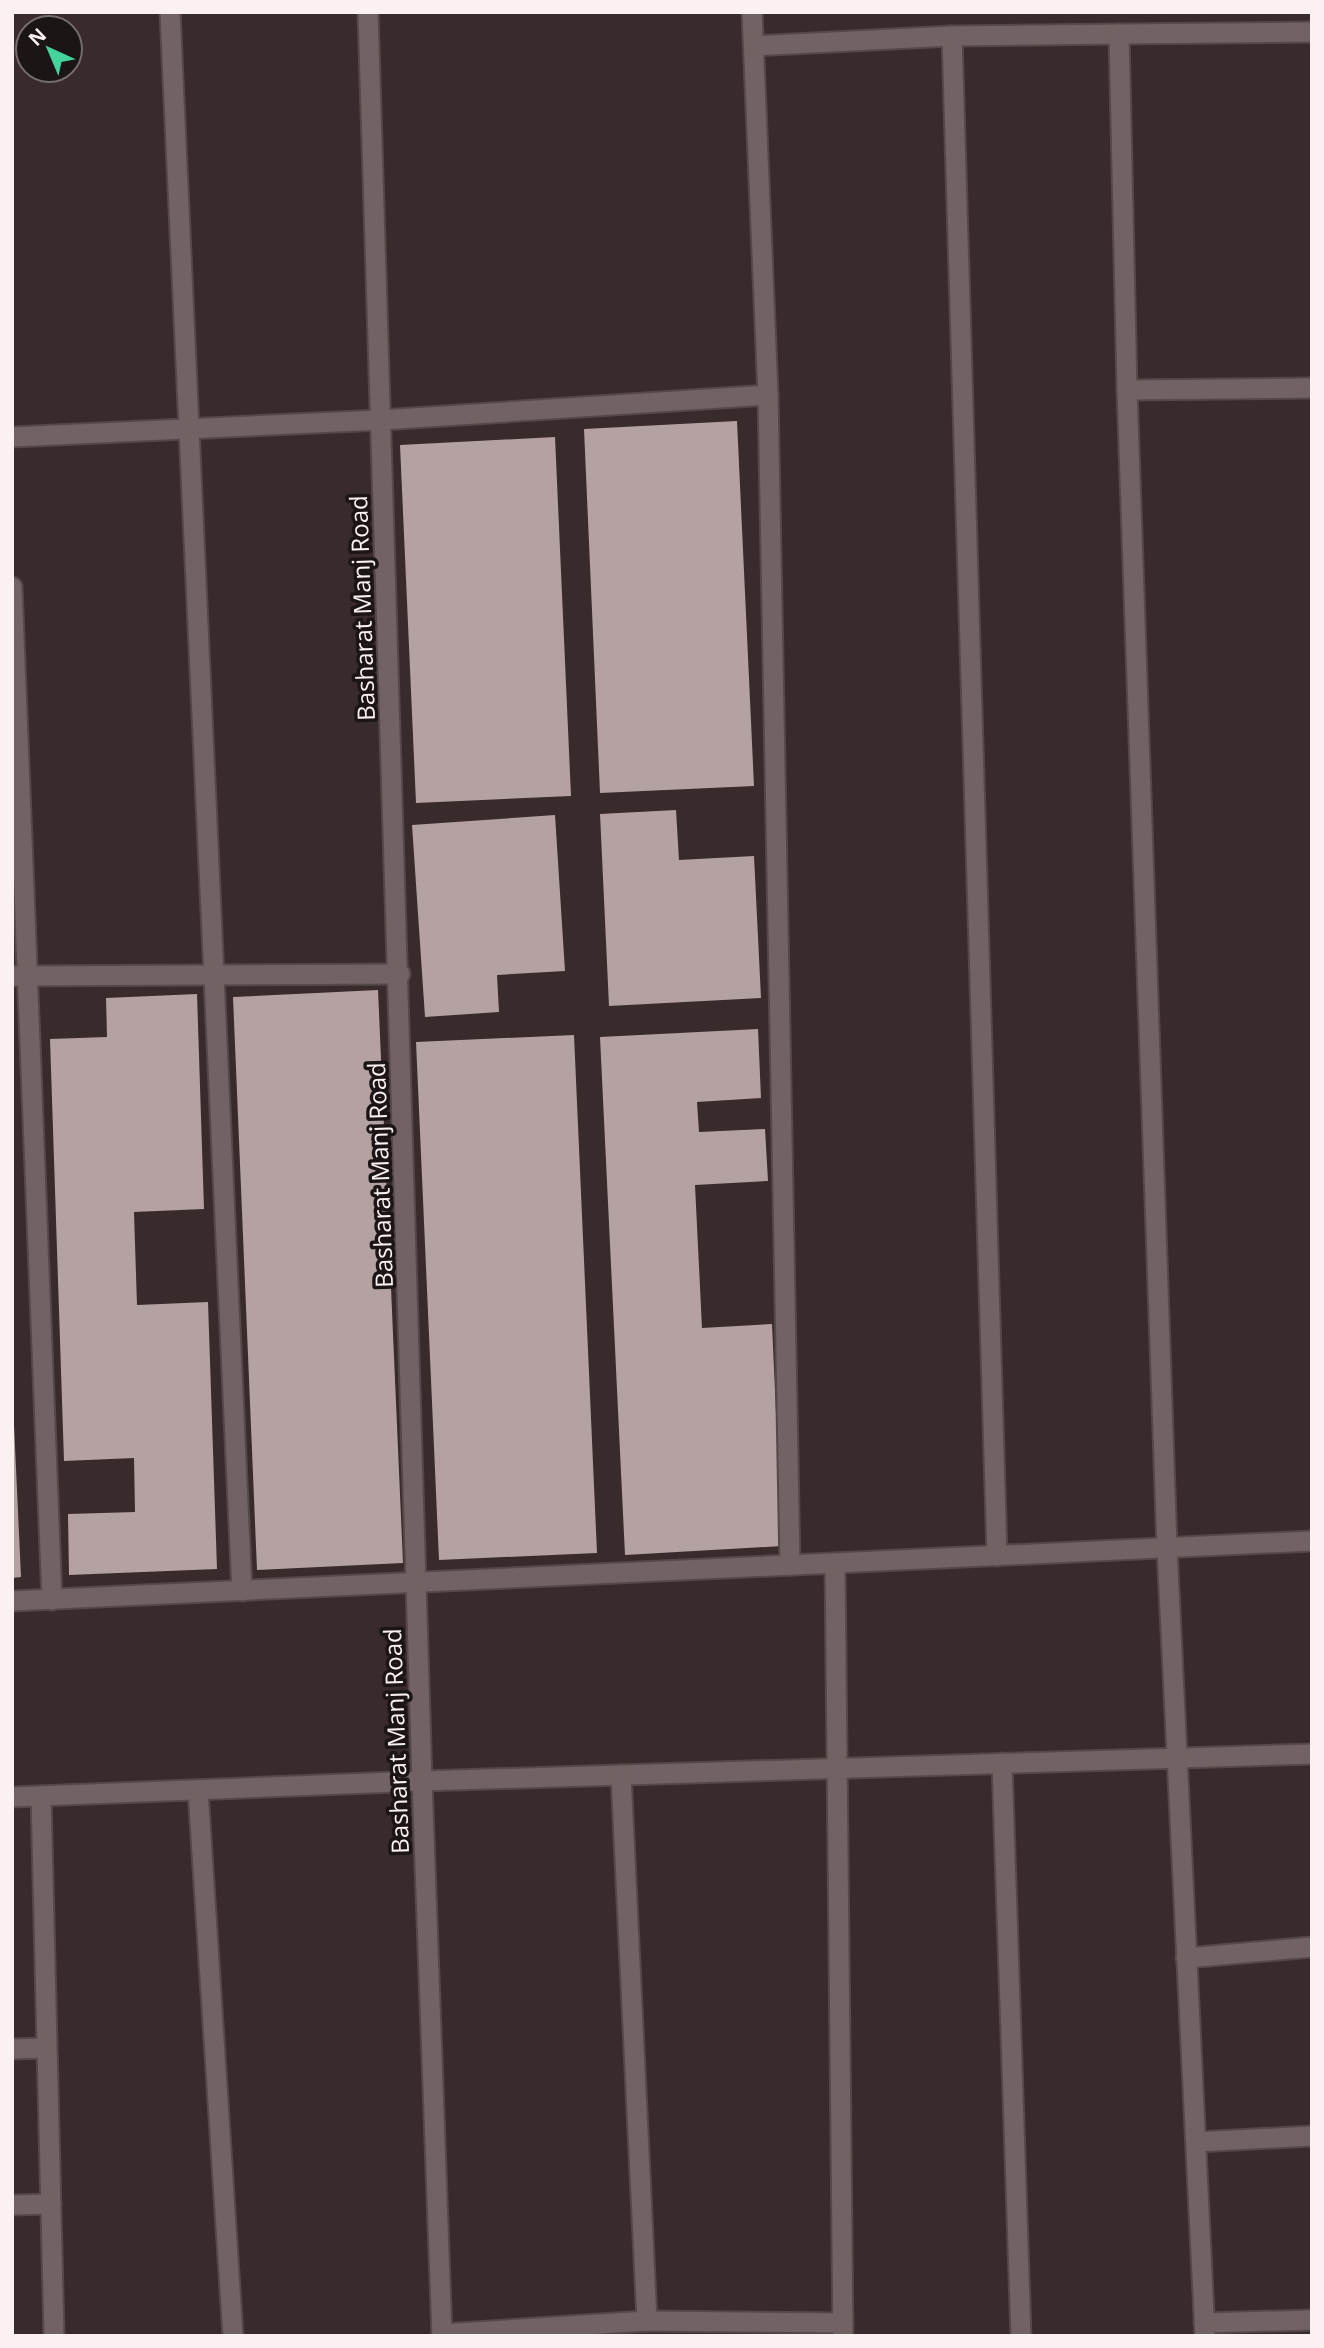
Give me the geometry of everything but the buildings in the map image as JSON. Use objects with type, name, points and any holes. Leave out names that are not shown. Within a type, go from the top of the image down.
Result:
[{"type":"street","points":[[170,12],[242,1591]]},
{"type":"street","name":"Basharat Manj Road","points":[[368,12],[400,974],[422,1781],[442,2335]]},
{"type":"street","points":[[752,12],[768,395],[790,1566]]},
{"type":"street","points":[[754,46],[952,36],[1312,32]]},
{"type":"street","points":[[1119,34],[1127,390],[1167,1548],[1204,2329],[1312,2319]]},
{"type":"street","points":[[952,36],[997,1556]]},
{"type":"street","points":[[1127,390],[1312,388]]},
{"type":"street","points":[[12,437],[381,420],[768,395]]},
{"type":"street","points":[[12,587],[20,976],[52,1600]]},
{"type":"street","points":[[20,976],[400,974]]},
{"type":"street","points":[[12,1601],[1312,1541]]},
{"type":"street","points":[[442,2335],[648,2321],[843,2330],[835,1564]]},
{"type":"street","points":[[12,1797],[422,1781],[1312,1754]]},
{"type":"street","points":[[1002,1763],[1021,2336]]},
{"type":"street","points":[[621,1775],[648,2321]]},
{"type":"street","points":[[198,1790],[233,2336]]},
{"type":"street","points":[[40,1796],[54,2336]]},
{"type":"street","points":[[1186,1958],[1312,1947]]},
{"type":"street","points":[[12,2049],[47,2048]]},
{"type":"street","points":[[1195,2142],[1312,2136]]},
{"type":"street","points":[[12,2205],[51,2204]]}]
